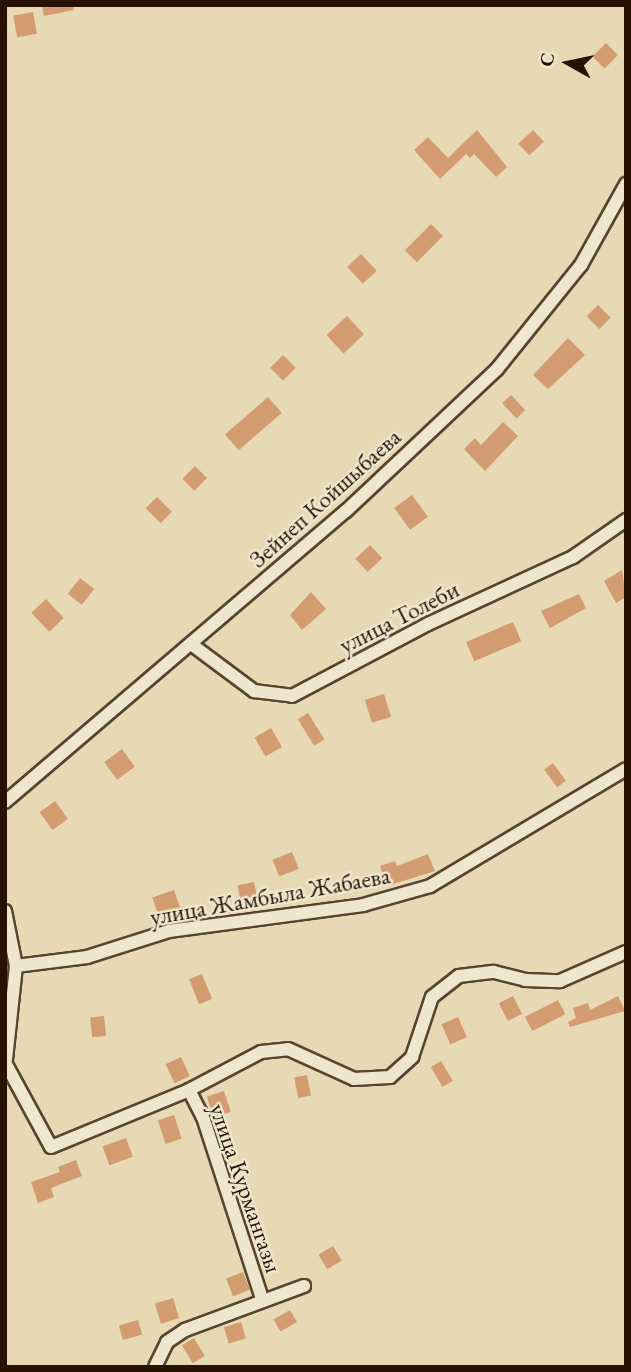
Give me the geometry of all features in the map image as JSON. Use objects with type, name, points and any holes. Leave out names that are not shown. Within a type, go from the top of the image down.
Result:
[{"type":"street","name":"Зейнеп Койшыбаева","points":[[5,802],[346,511],[497,369],[581,265],[626,184]]},
{"type":"street","name":"улица Толеби","points":[[191,644],[254,691],[292,696],[428,624],[573,557],[626,520]]},
{"type":"street","name":"улица Жамбыла Жабаева","points":[[16,966],[87,957],[169,931],[363,905],[430,886],[626,769]]},
{"type":"street","points":[[5,911],[16,966],[6,1068],[51,1147],[189,1090],[261,1052],[288,1049],[354,1079],[390,1077],[412,1056],[432,997],[459,976],[494,971],[525,980],[560,981],[626,952]]},
{"type":"street","name":"улица Курмангазы","points":[[189,1090],[203,1117],[262,1299]]},
{"type":"street","name":"улица Курмангазы","points":[[155,1367],[167,1342],[185,1330],[262,1299],[304,1286]]},
{"type":"building","points":[[42,5],[73,5],[74,10],[44,16]]},
{"type":"building","points":[[33,12],[37,34],[17,37],[13,15]]},
{"type":"building","points":[[606,43],[618,55],[605,68],[593,56]]},
{"type":"building","points":[[477,130],[507,167],[496,177],[474,154],[470,158],[466,154],[440,179],[414,150],[428,137],[448,158]]},
{"type":"building","points":[[533,130],[544,142],[529,155],[518,144]]},
{"type":"building","points":[[431,224],[443,236],[417,262],[405,250]]},
{"type":"building","points":[[361,254],[377,271],[363,284],[347,267]]},
{"type":"building","points":[[598,305],[611,318],[599,329],[587,316]]},
{"type":"building","points":[[347,316],[364,334],[344,353],[327,335]]},
{"type":"building","points":[[568,338],[585,355],[548,389],[533,375]]},
{"type":"building","points":[[283,355],[296,368],[283,380],[270,368]]},
{"type":"building","points":[[511,395],[525,410],[517,419],[502,403]]},
{"type":"building","points":[[268,397],[282,413],[239,450],[225,434]]},
{"type":"building","points":[[503,422],[518,436],[485,471],[464,449],[475,438],[481,445]]},
{"type":"building","points":[[195,466],[207,478],[194,491],[182,479]]},
{"type":"building","points":[[412,495],[428,517],[410,530],[394,508]]},
{"type":"building","points":[[157,497],[172,512],[161,523],[146,508]]},
{"type":"building","points":[[370,545],[382,558],[368,572],[355,559]]},
{"type":"building","points":[[622,570],[626,597],[616,603],[604,581]]},
{"type":"building","points":[[80,578],[94,589],[82,605],[68,594]]},
{"type":"building","points":[[311,592],[326,609],[302,630],[290,615]]},
{"type":"building","points":[[579,594],[586,608],[550,628],[541,611]]},
{"type":"building","points":[[46,599],[64,618],[49,632],[31,613]]},
{"type":"building","points":[[513,622],[521,641],[474,661],[466,642]]},
{"type":"building","points":[[384,694],[391,717],[372,723],[365,700]]},
{"type":"building","points":[[308,713],[324,739],[314,746],[298,719]]},
{"type":"building","points":[[271,728],[282,747],[266,757],[255,738]]},
{"type":"building","points":[[122,749],[135,767],[117,780],[104,762]]},
{"type":"building","points":[[553,763],[566,781],[557,787],[544,769]]},
{"type":"building","points":[[55,801],[68,819],[53,830],[40,812]]},
{"type":"building","points":[[292,852],[299,869],[279,877],[273,860]]},
{"type":"building","points":[[428,854],[435,871],[387,886],[380,866],[395,861],[397,866]]},
{"type":"building","points":[[254,882],[257,896],[240,899],[237,886]]},
{"type":"building","points":[[174,890],[182,913],[160,920],[152,897]]},
{"type":"building","points":[[202,974],[212,999],[199,1004],[189,979]]},
{"type":"building","points":[[513,996],[522,1014],[508,1021],[499,1003]]},
{"type":"building","points":[[618,996],[625,1011],[570,1027],[568,1022],[576,1018],[573,1008],[588,1003],[590,1010]]},
{"type":"building","points":[[558,1000],[565,1014],[532,1031],[525,1017]]},
{"type":"building","points":[[104,1016],[106,1036],[92,1037],[90,1017]]},
{"type":"building","points":[[458,1017],[467,1037],[451,1044],[442,1024]]},
{"type":"building","points":[[181,1057],[190,1076],[174,1083],[166,1064]]},
{"type":"building","points":[[441,1061],[453,1081],[443,1087],[431,1067]]},
{"type":"building","points":[[307,1075],[311,1096],[298,1098],[294,1077]]},
{"type":"building","points":[[224,1091],[231,1112],[214,1117],[207,1097]]},
{"type":"building","points":[[174,1115],[182,1139],[166,1144],[158,1120]]},
{"type":"building","points":[[126,1138],[133,1157],[109,1165],[103,1147]]},
{"type":"building","points":[[76,1160],[82,1176],[51,1188],[54,1197],[38,1203],[31,1182],[60,1172],[58,1167]]},
{"type":"building","points":[[333,1246],[342,1261],[327,1269],[318,1255]]},
{"type":"building","points":[[243,1272],[250,1290],[233,1296],[226,1278]]},
{"type":"building","points":[[173,1298],[179,1318],[161,1324],[155,1304]]},
{"type":"building","points":[[290,1310],[297,1322],[281,1332],[274,1320]]},
{"type":"building","points":[[138,1320],[142,1334],[123,1340],[119,1326]]},
{"type":"building","points":[[241,1322],[246,1338],[229,1344],[224,1327]]},
{"type":"building","points":[[194,1338],[205,1356],[193,1363],[182,1345]]}]
